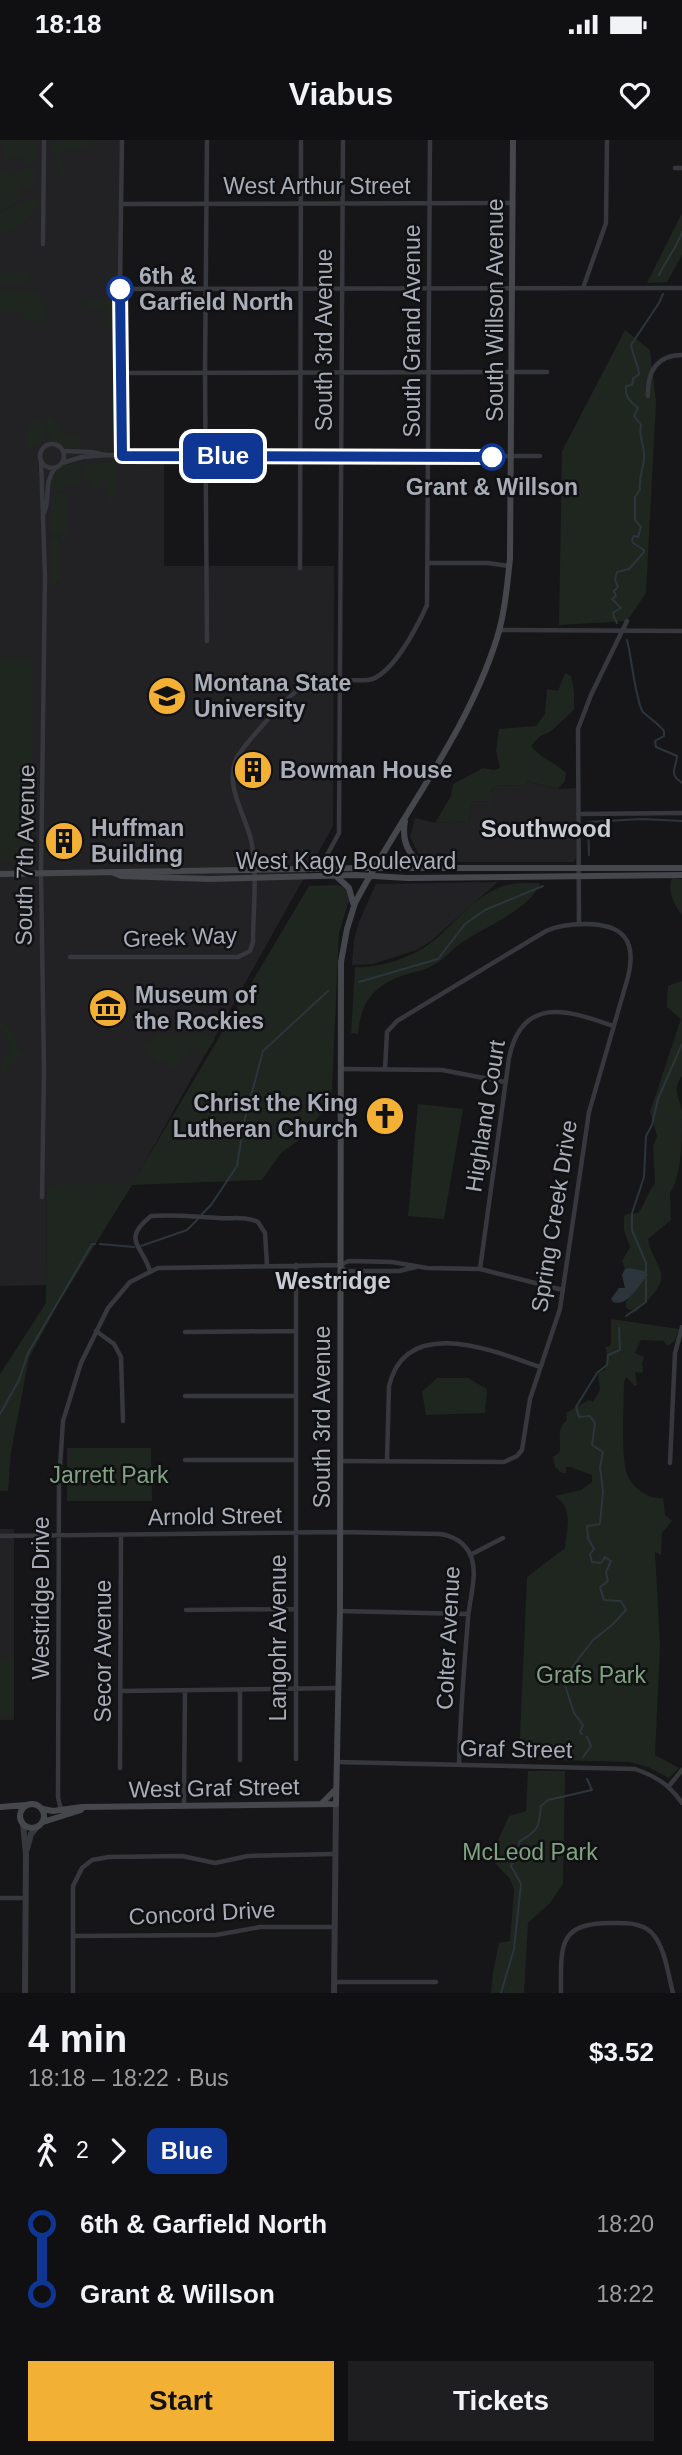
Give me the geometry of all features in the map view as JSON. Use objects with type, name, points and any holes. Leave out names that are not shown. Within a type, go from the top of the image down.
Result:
[{"type":"main road","name":"South Willson Avenue","points":[[374,868],[468,710],[499,630],[507,594],[511,457],[513,140]]},
{"type":"main road","points":[[405,816],[403,837],[408,851],[421,864],[431,869]]},
{"type":"main road","name":"West Kagy Boulevard","points":[[0,874],[320,868],[682,868]]},
{"type":"main road","name":"South 3rd Avenue","points":[[335,1804],[340,1611],[341,962],[353,908],[374,868]]},
{"type":"main road","name":"West Kagy Boulevard","points":[[114,873],[121,876],[176,879],[682,876]]},
{"type":"main road","points":[[334,876],[349,888],[353,908]]},
{"type":"main road","points":[[321,1804],[336,1788]]},
{"type":"main road","name":"West Graf Street","points":[[43,1809],[335,1804]]},
{"type":"main road","points":[[22,1821],[23,1808],[28,1805]]},
{"type":"main road","points":[[38,1805],[45,1815],[43,1822],[36,1828],[30,1828],[15,1812],[0,1807],[38,1805]]},
{"type":"main road","name":"West Graf Street","points":[[43,1822],[93,1807]]},
{"type":"street","points":[[43,244],[44,140]]},
{"type":"street","points":[[122,140],[122,456]]},
{"type":"street","points":[[206,140],[207,641]]},
{"type":"street","points":[[300,568],[301,140]]},
{"type":"street","name":"South 3rd Avenue","points":[[320,868],[339,833],[343,140]]},
{"type":"street","name":"South Grand Avenue","points":[[340,680],[372,680],[384,673],[393,664],[427,605],[430,140]]},
{"type":"street","points":[[583,288],[606,223],[607,140]]},
{"type":"street","points":[[675,168],[682,168]]},
{"type":"street","name":"West Arthur Street","points":[[122,204],[513,204]]},
{"type":"street","points":[[120,289],[682,288]]},
{"type":"street","points":[[648,397],[649,378],[653,368],[662,359],[682,355]]},
{"type":"street","points":[[121,373],[547,372]]},
{"type":"street","points":[[106,455],[63,451],[56,445],[49,445],[43,449],[41,460],[46,466],[56,467],[82,457],[106,455],[540,456]]},
{"type":"street","points":[[62,463],[63,451]]},
{"type":"street","name":"South 7th Avenue","points":[[41,460],[44,513]]},
{"type":"street","name":"South 7th Avenue","points":[[42,1197],[44,513],[47,484],[56,467]]},
{"type":"street","points":[[428,563],[488,563],[509,566]]},
{"type":"street","points":[[385,1069],[387,1032],[397,1021],[540,934],[559,926],[579,924],[578,729],[626,621]]},
{"type":"street","points":[[499,630],[682,631]]},
{"type":"street","name":"Greek Way","points":[[70,957],[215,958],[245,955],[253,942],[253,869],[251,840],[232,785],[233,766],[244,748],[296,691],[311,682],[340,680]]},
{"type":"street","points":[[578,814],[682,813]]},
{"type":"street","name":"Spring Creek Drive","points":[[340,1461],[504,1462],[517,1456],[524,1443],[526,1414],[560,1309],[589,1112],[632,962],[631,950],[625,938],[615,929],[599,924],[579,924]]},
{"type":"street","name":"Highland Court","points":[[480,1269],[513,1038],[522,1025],[536,1016],[550,1012],[565,1012],[613,1026]]},
{"type":"street","points":[[340,1069],[442,1070],[505,1082]]},
{"type":"street","points":[[150,1271],[134,1242],[135,1234],[151,1216],[175,1214],[248,1218],[258,1222],[265,1233],[267,1265]]},
{"type":"street","name":"Westridge Drive","points":[[61,1810],[58,1797],[59,1535],[63,1421],[81,1363],[96,1331],[122,1288],[138,1276],[169,1266],[340,1265],[349,1261],[480,1269],[563,1290]]},
{"type":"street","name":"Langohr Avenue","points":[[296,1265],[296,1759]]},
{"type":"street","name":"Westridge Drive","points":[[340,1265],[346,1272],[398,1272],[419,1267]]},
{"type":"street","points":[[670,1463],[675,1353],[682,1327]]},
{"type":"street","points":[[96,1331],[114,1344],[121,1357],[123,1421]]},
{"type":"street","points":[[185,1332],[296,1331]]},
{"type":"street","points":[[387,1460],[389,1386],[392,1375],[408,1354],[429,1344],[466,1344],[540,1367]]},
{"type":"street","points":[[185,1396],[296,1396]]},
{"type":"street","points":[[185,1461],[296,1460]]},
{"type":"street","name":"Arnold Street","points":[[0,1536],[340,1532],[440,1534],[460,1541],[470,1555]]},
{"type":"street","name":"Secor Avenue","points":[[120,1768],[121,1535]]},
{"type":"street","points":[[470,1555],[503,1538]]},
{"type":"street","name":"Colter Avenue","points":[[459,1766],[473,1571],[470,1555]]},
{"type":"street","points":[[186,1610],[296,1609]]},
{"type":"street","points":[[340,1611],[468,1614]]},
{"type":"street","points":[[121,1691],[339,1688]]},
{"type":"street","points":[[184,1806],[185,1690]]},
{"type":"street","points":[[240,1690],[240,1760]]},
{"type":"street","name":"Graf Street","points":[[337,1762],[635,1769],[652,1775],[669,1786],[682,1803]]},
{"type":"street","points":[[669,1786],[682,1770]]},
{"type":"street","points":[[334,1993],[335,1804]]},
{"type":"street","points":[[22,1821],[26,1854],[24,1993]]},
{"type":"street","points":[[26,1854],[29,1838],[36,1828]]},
{"type":"street","points":[[73,1993],[73,1886],[82,1868],[99,1858],[182,1856],[215,1863],[248,1856],[334,1854]]},
{"type":"street","points":[[0,1898],[25,1898]]},
{"type":"street","points":[[561,1993],[562,1954],[566,1940],[580,1926],[599,1923],[631,1923],[651,1933],[660,1947],[673,1993]]},
{"type":"street","name":"Concord Drive","points":[[73,1936],[216,1935],[260,1927],[334,1927]]},
{"type":"street","points":[[334,1982],[436,1982]]},
{"type":"shaded area","name":"Montana State University","points":[[0,140],[123,140],[122,455],[164,457],[164,566],[334,566],[333,826],[132,1185],[47,1185],[46,1285],[0,1286]]},
{"type":"shaded area","points":[[526,781],[558,789],[576,788],[576,858],[573,862],[433,862],[418,853],[410,837],[415,818],[435,823],[469,821],[471,802],[486,801],[490,811],[490,791],[497,785],[525,786]]},
{"type":"shaded area","points":[[498,882],[431,941],[417,950],[373,964],[352,965],[359,922],[376,884]]},
{"type":"shaded area","points":[[625,1269],[644,1271],[648,1275],[628,1298],[619,1303],[613,1302],[611,1299],[619,1288],[625,1288],[622,1275]]},
{"type":"shaded area","points":[[0,1529],[14,1529],[14,1720],[0,1720]]},
{"type":"green space","points":[[5,140],[36,140],[36,162],[22,162],[21,157],[8,157],[5,161]]},
{"type":"green space","points":[[54,140],[90,140],[90,145],[58,153],[67,180],[56,162]]},
{"type":"green space","points":[[5,163],[7,171],[20,182],[18,192],[22,193],[17,202],[0,212],[0,174],[5,174]]},
{"type":"green space","points":[[23,168],[36,169],[36,181],[24,191],[20,181],[11,173],[21,172]]},
{"type":"green space","points":[[37,198],[37,207],[21,225],[12,231],[0,233],[0,214]]},
{"type":"green space","points":[[682,213],[682,255],[667,282],[647,283]]},
{"type":"green space","points":[[0,273],[30,273],[29,283],[0,284]]},
{"type":"green space","points":[[26,289],[43,300],[47,321],[24,321],[23,312],[0,313],[0,290]]},
{"type":"green space","points":[[86,300],[114,300],[113,329],[106,329],[106,306],[86,307]]},
{"type":"green space","points":[[625,330],[650,350],[656,402],[646,593],[627,621],[559,625],[562,451]]},
{"type":"green space","points":[[51,415],[63,431],[81,439],[81,448],[51,447],[46,417]]},
{"type":"green space","points":[[38,420],[46,423],[46,433],[39,443],[26,451],[27,425]]},
{"type":"green space","points":[[117,462],[114,501],[108,501],[108,484],[93,487],[88,479],[83,478],[82,465]]},
{"type":"green space","points":[[79,464],[79,484],[67,484],[65,490],[51,491],[51,465]]},
{"type":"green space","points":[[66,494],[66,539],[63,539],[59,534],[51,533],[51,495]]},
{"type":"green space","points":[[51,537],[60,542],[61,578],[56,584],[51,584]]},
{"type":"green space","points":[[0,658],[32,658],[32,862],[0,862]]},
{"type":"green space","points":[[565,673],[571,676],[574,710],[531,746],[566,773],[565,781],[558,789],[527,781],[525,786],[497,785],[490,791],[491,816],[486,801],[471,802],[469,821],[435,823],[451,796],[453,784],[483,768],[500,768],[496,751],[499,729],[536,726],[545,714],[547,689],[558,691]]},
{"type":"green space","points":[[672,878],[682,879],[682,915],[672,898]]},
{"type":"green space","points":[[540,883],[518,909],[464,941],[435,964],[384,984],[366,1004],[358,1034],[351,1033],[355,967],[377,966],[411,955],[431,943],[474,903],[498,888],[513,884]]},
{"type":"green space","points":[[337,885],[347,888],[349,901],[339,933],[331,1111],[322,1113],[299,1140],[281,1153],[262,1180],[132,1185],[57,1306],[29,1358],[11,1452],[8,1491],[0,1491],[0,1374],[46,1303],[47,1185],[132,1184],[309,886]]},
{"type":"green space","points":[[682,981],[682,1076],[677,1086],[682,1112],[679,1166],[670,1193],[671,1220],[648,1239],[660,1270],[661,1281],[636,1312],[626,1308],[626,1302],[639,1284],[629,1268],[625,1269],[622,1261],[630,1247],[624,1231],[624,1217],[638,1213],[655,1184],[653,1146],[657,1136],[650,1112],[681,1019],[667,1007],[668,986]]},
{"type":"green space","points":[[0,1020],[11,1029],[17,1050],[23,1054],[0,1077],[10,1045],[3,1030],[0,1030]]},
{"type":"green space","points":[[157,1035],[210,1035],[215,1039],[204,1056],[192,1048],[186,1056],[183,1055],[174,1069],[162,1060],[158,1065],[143,1044],[152,1041]]},
{"type":"green space","points":[[418,1104],[463,1109],[444,1219],[408,1216]]},
{"type":"green space","name":"Grafs Park","points":[[611,1319],[679,1329],[675,1341],[667,1346],[664,1341],[641,1340],[635,1353],[644,1357],[643,1371],[635,1372],[637,1385],[626,1377],[624,1381],[623,1440],[628,1477],[640,1491],[651,1497],[663,1498],[665,1515],[672,1521],[662,1533],[661,1555],[655,1552],[660,1646],[655,1755],[679,1768],[669,1778],[648,1767],[629,1762],[519,1759],[527,1577],[565,1548],[567,1513],[555,1496],[581,1490],[592,1482],[592,1475],[570,1467],[566,1467],[566,1473],[562,1473],[555,1467],[553,1457],[560,1452],[560,1431],[567,1420],[566,1413],[589,1400],[593,1402],[600,1390],[598,1374],[605,1370],[608,1356],[605,1347],[611,1343]]},
{"type":"green space","points":[[437,1378],[468,1378],[487,1389],[485,1413],[426,1415],[422,1392]]},
{"type":"green space","name":"Jarrett Park","points":[[67,1448],[151,1448],[152,1501],[67,1501]]},
{"type":"green space","points":[[13,1656],[13,1717],[0,1717],[0,1661]]},
{"type":"green space","name":"McLeod Park","points":[[528,1771],[565,1771],[563,1884],[550,1903],[528,1923],[524,1993],[491,1993],[499,1943],[510,1941],[514,1890],[510,1879],[494,1862],[494,1849],[509,1816],[526,1811]]},
{"type":"waterway","points":[[659,275],[682,232]]},
{"type":"waterway","points":[[617,623],[613,615],[621,608],[612,599],[616,596],[614,591],[618,587],[615,580],[617,572],[629,569],[644,552],[632,539],[634,536],[638,537],[641,527],[635,520],[635,497],[640,490],[644,451],[641,425],[634,416],[638,408],[626,394],[626,386],[632,385],[633,379],[639,374],[631,345],[663,294]]},
{"type":"waterway","points":[[627,640],[640,707],[664,731],[664,736],[655,741],[656,747],[677,756],[674,774],[682,783]]},
{"type":"waterway","points":[[589,855],[588,822],[642,819],[682,821]]},
{"type":"waterway","points":[[359,982],[438,959],[465,924],[485,910],[543,886]]},
{"type":"waterway","points":[[202,1214],[237,1166],[244,1122],[263,1051],[328,991]]},
{"type":"waterway","points":[[646,1273],[646,1263],[632,1230],[632,1213],[644,1177],[646,1136],[652,1125],[658,1099],[682,1044]]},
{"type":"waterway","points":[[141,1246],[187,1230],[198,1219]]},
{"type":"waterway","points":[[0,1414],[19,1380],[28,1353],[92,1244],[95,1244]]},
{"type":"waterway","points":[[100,1244],[134,1247]]},
{"type":"waterway","points":[[626,1316],[646,1302],[646,1278]]},
{"type":"waterway","points":[[582,1734],[580,1732],[583,1725],[574,1713],[563,1679],[593,1640],[626,1610],[621,1601],[604,1600],[600,1587],[608,1581],[606,1572],[611,1561],[605,1557],[601,1563],[592,1562],[590,1554],[594,1549],[588,1538],[587,1526],[600,1524],[603,1491],[600,1467],[603,1452],[592,1445],[595,1423],[590,1416],[579,1417],[576,1407],[597,1373],[607,1365],[608,1355],[620,1350],[619,1328]]},
{"type":"waterway","points":[[583,1757],[591,1746],[587,1737]]},
{"type":"waterway","points":[[501,1993],[514,1949],[521,1884],[511,1866],[520,1841],[537,1827],[541,1806],[548,1800],[592,1790],[587,1779]]},
{"type":"bus line","name":"Blue","points":[[120,289],[122,456],[492,457]]},
{"type":"place","name":"6th & Garfield North","points":[[120,289]]},
{"type":"place","name":"Grant & Willson","points":[[492,457]]},
{"type":"place","name":"Montana State University","points":[[167,696]]},
{"type":"place","name":"Bowman House","points":[[253,770]]},
{"type":"place","name":"Huffman Building","points":[[64,841]]},
{"type":"place","name":"Museum of the Rockies","points":[[108,1008]]},
{"type":"place","name":"Christ the King Lutheran Church","points":[[385,1116]]},
{"type":"district","name":"Southwood","points":[[546,828]]},
{"type":"district","name":"Westridge","points":[[333,1280]]}]
